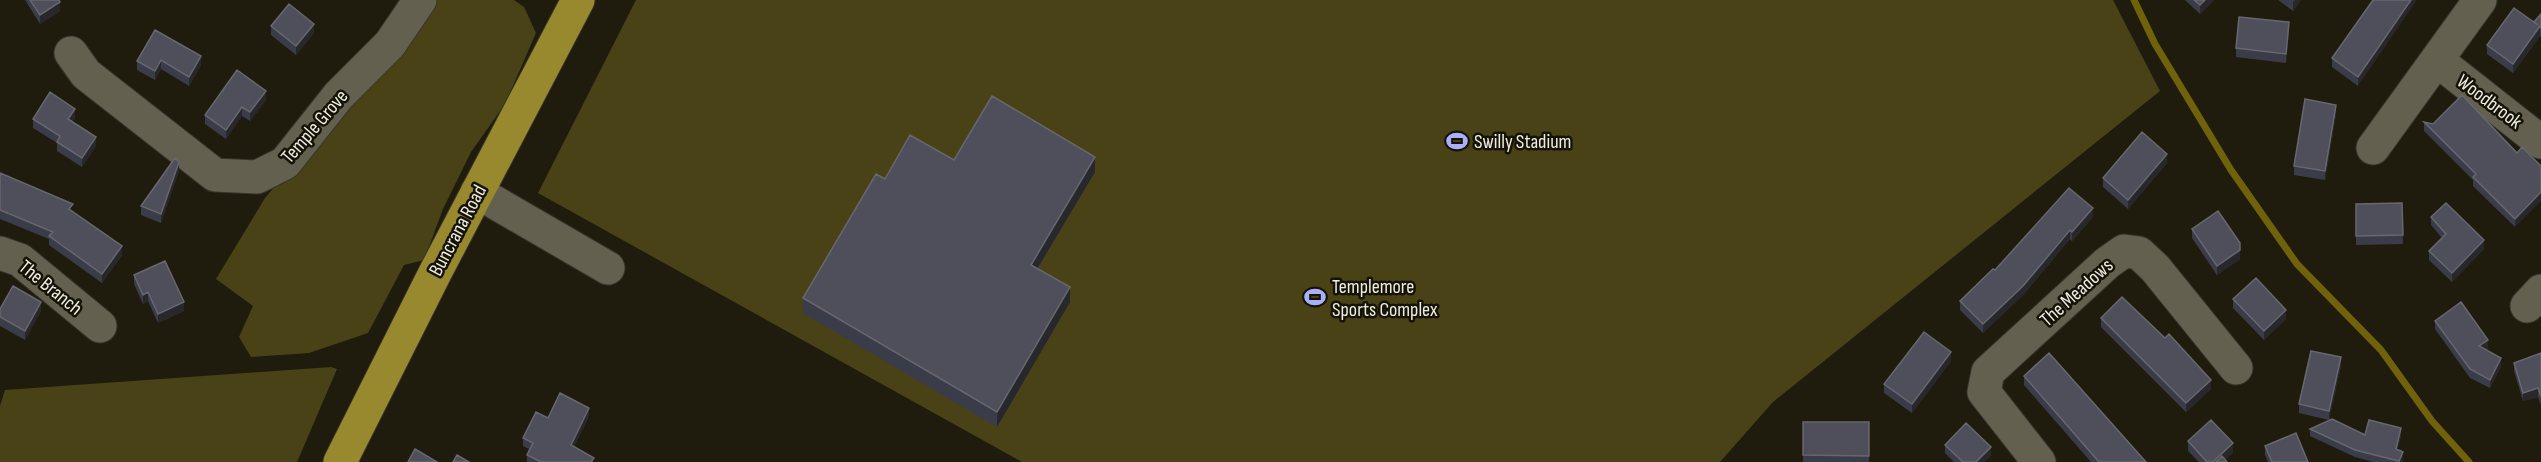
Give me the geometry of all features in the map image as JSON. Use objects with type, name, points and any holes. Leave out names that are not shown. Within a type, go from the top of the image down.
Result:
[{"type":"highway","name":"Buncrana Road","points":[[340,462],[576,0]]},
{"type":"street","name":"Temple Grove","points":[[71,53],[86,74],[215,175],[257,177],[285,163],[339,95],[390,44],[420,0]]},
{"type":"street","name":"Woodbrook","points":[[2373,148],[2480,0]]},
{"type":"street","name":"Woodbrook","points":[[2438,61],[2541,142]]},
{"type":"street","points":[[477,192],[608,268]]},
{"type":"street","name":"The Meadows","points":[[2039,462],[1984,392],[1988,372],[2107,263],[2124,251],[2139,253],[2155,268],[2236,368]]},
{"type":"street","name":"The Branch","points":[[0,253],[20,260],[100,326]]},
{"type":"shaded area","points":[[431,0],[514,0],[524,7],[536,33],[505,104],[471,152],[443,209],[424,260],[404,265],[368,333],[309,353],[251,357],[239,337],[253,306],[216,279],[265,198]]},
{"type":"shaded area","name":"Templemore Sports Complex","points":[[636,0],[2113,0],[2160,91],[1773,402],[1720,462],[1022,462],[538,193]]},
{"type":"shaded area","points":[[331,367],[337,369],[297,462],[0,462],[0,406],[5,390]]},
{"type":"building","points":[[30,0],[59,0],[60,2],[40,15]]},
{"type":"building","points":[[2194,0],[2205,0],[2200,5]]},
{"type":"building","points":[[2373,0],[2411,0],[2358,77],[2332,58]]},
{"type":"building","points":[[289,4],[314,24],[296,46],[271,26]]},
{"type":"building","points":[[2514,8],[2538,25],[2534,22],[2541,14],[2541,28],[2540,26],[2513,64],[2487,45]]},
{"type":"building","points":[[2239,17],[2289,22],[2286,54],[2236,48]]},
{"type":"building","points":[[155,30],[201,56],[189,77],[161,60],[155,71],[137,61]]},
{"type":"building","points":[[237,70],[266,91],[250,112],[242,107],[226,130],[205,115]]},
{"type":"building","points":[[50,92],[75,109],[68,119],[96,137],[82,158],[57,142],[60,136],[33,119]]},
{"type":"building","points":[[2462,95],[2517,153],[2522,147],[2541,166],[2541,192],[2515,219],[2473,177],[2476,174],[2424,122],[2433,124]]},
{"type":"building","points":[[992,96],[1095,157],[1031,265],[1070,287],[997,412],[803,298],[876,174],[885,179],[910,135],[954,160]]},
{"type":"building","points":[[2305,99],[2336,105],[2325,171],[2294,166]]},
{"type":"building","points":[[2142,132],[2167,154],[2128,200],[2103,178]]},
{"type":"building","points":[[175,158],[179,162],[161,214],[141,206]]},
{"type":"building","points":[[0,173],[73,204],[69,209],[122,246],[102,274],[49,236],[53,232],[0,210]]},
{"type":"building","points":[[2069,188],[2093,208],[2072,232],[2070,230],[2023,286],[1983,324],[1960,301],[1993,269],[1995,270]]},
{"type":"building","points":[[2402,203],[2403,235],[2356,236],[2356,204]]},
{"type":"building","points":[[2446,203],[2484,240],[2452,273],[2429,251],[2446,234],[2431,217]]},
{"type":"building","points":[[2218,211],[2240,243],[2240,250],[2217,266],[2192,229]]},
{"type":"building","points":[[165,261],[184,302],[158,314],[148,292],[143,295],[134,275]]},
{"type":"building","points":[[2256,278],[2286,310],[2264,331],[2233,299]]},
{"type":"building","points":[[13,286],[41,302],[25,331],[0,317],[0,309]]},
{"type":"building","points":[[2122,297],[2165,338],[2169,334],[2211,380],[2186,403],[2101,318]]},
{"type":"building","points":[[2461,302],[2488,340],[2479,346],[2501,358],[2490,380],[2470,369],[2435,321]]},
{"type":"building","points":[[1924,332],[1951,352],[1912,404],[1884,384]]},
{"type":"building","points":[[2311,351],[2341,357],[2329,411],[2299,404]]},
{"type":"building","points":[[2049,353],[2146,462],[2099,462],[2024,376]]},
{"type":"building","points":[[2541,353],[2541,396],[2538,388],[2523,393],[2514,363]]},
{"type":"building","points":[[560,393],[589,408],[571,445],[594,458],[591,462],[541,462],[527,455],[533,443],[523,438],[536,412],[548,418]]},
{"type":"building","points":[[2332,419],[2365,435],[2369,420],[2401,428],[2396,449],[2403,452],[2399,461],[2355,450],[2310,429]]},
{"type":"building","points":[[2211,420],[2233,443],[2213,462],[2207,462],[2188,441]]},
{"type":"building","points":[[1803,422],[1869,422],[1869,456],[1803,455]]},
{"type":"building","points":[[1966,423],[1991,447],[1976,462],[1963,462],[1945,445]]},
{"type":"building","points":[[2296,433],[2308,462],[2272,462],[2265,446]]},
{"type":"building","points":[[415,449],[437,462],[408,462]]},
{"type":"building","points":[[457,455],[469,462],[453,462]]},
{"type":"building","points":[[2222,456],[2227,462],[2216,462]]},
{"type":"waterway","points":[[2134,0],[2155,44],[2231,170],[2297,264],[2381,350],[2432,421],[2469,462]]},
{"type":"place","name":"Swilly Stadium","points":[[1457,141]]},
{"type":"place","name":"Templemore Sports Complex","points":[[1315,297]]}]
